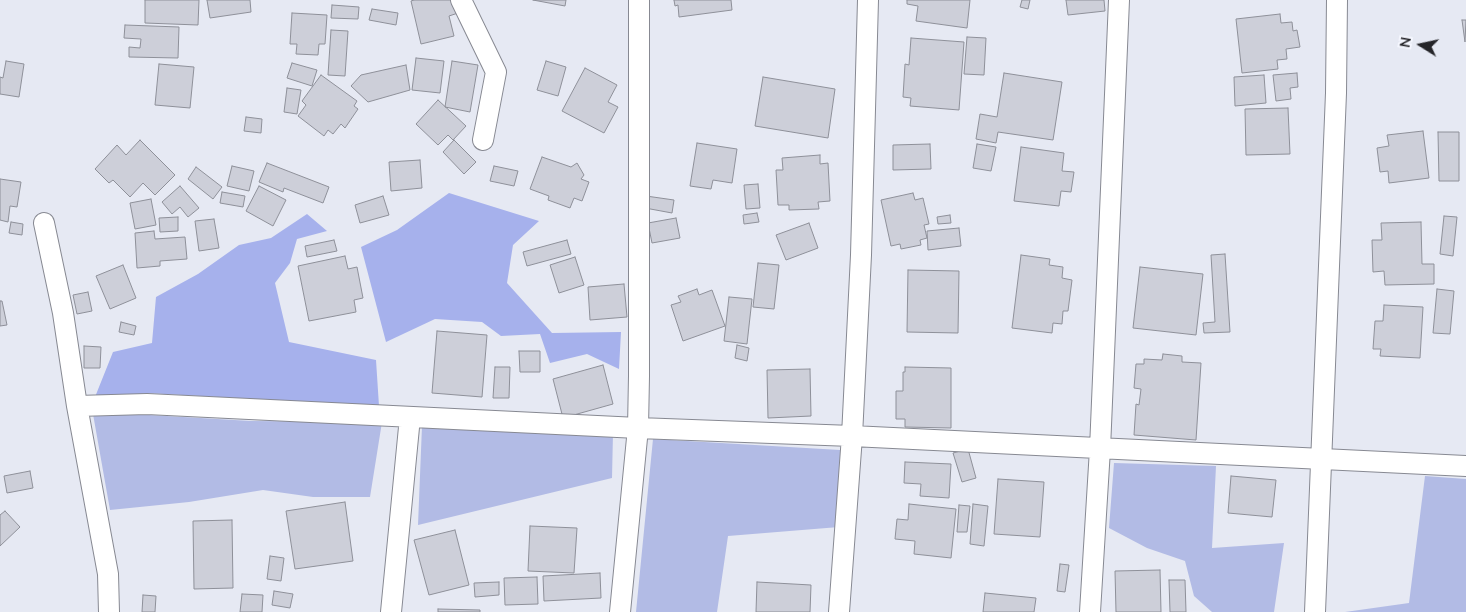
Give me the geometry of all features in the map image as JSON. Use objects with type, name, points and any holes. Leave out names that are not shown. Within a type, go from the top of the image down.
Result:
[{"type":"street","points":[[462,0],[496,72],[482,140]]},
{"type":"street","points":[[620,612],[638,428],[639,0]]},
{"type":"street","points":[[840,612],[852,436],[861,245],[868,0]]},
{"type":"street","points":[[1090,612],[1100,449],[1119,0]]},
{"type":"street","points":[[1315,612],[1336,93],[1337,0]]},
{"type":"street","points":[[44,223],[63,313],[77,406],[108,574],[109,612]]},
{"type":"street","points":[[77,406],[147,404],[1466,466]]},
{"type":"street","points":[[391,612],[410,416]]},
{"type":"shaded area","points":[[449,193],[539,221],[513,245],[507,283],[552,333],[621,332],[619,369],[587,354],[550,363],[540,334],[501,336],[482,322],[435,319],[386,342],[361,247],[397,230]]},
{"type":"shaded area","points":[[307,214],[327,231],[297,239],[290,263],[275,283],[289,342],[376,360],[379,406],[147,393],[93,402],[113,352],[152,343],[156,297],[198,274],[239,245],[271,238]]},
{"type":"shaded area","points":[[93,414],[251,421],[382,422],[370,497],[313,497],[263,490],[189,502],[110,510]]},
{"type":"shaded area","points":[[422,426],[613,433],[612,478],[418,525]]},
{"type":"shaded area","points":[[653,439],[840,450],[839,527],[728,536],[717,612],[636,612]]},
{"type":"shaded area","points":[[1114,463],[1216,466],[1212,548],[1284,543],[1274,612],[1212,612],[1194,596],[1185,561],[1147,548],[1109,528]]},
{"type":"shaded area","points":[[1425,476],[1466,479],[1466,612],[1345,612],[1409,603]]},
{"type":"building","points":[[145,0],[199,0],[198,25],[145,23]]},
{"type":"building","points":[[207,0],[250,0],[251,12],[210,18]]},
{"type":"building","points":[[455,0],[458,13],[449,16],[454,36],[421,44],[411,1]]},
{"type":"building","points":[[533,0],[566,0],[565,6]]},
{"type":"building","points":[[674,0],[731,0],[732,10],[679,17],[678,5],[675,6]]},
{"type":"building","points":[[907,0],[970,0],[967,28],[916,21],[918,6],[907,4]]},
{"type":"building","points":[[1022,0],[1030,0],[1028,9],[1020,7]]},
{"type":"building","points":[[1066,0],[1104,0],[1105,11],[1068,15]]},
{"type":"building","points":[[332,5],[359,7],[358,19],[331,18]]},
{"type":"building","points":[[372,9],[398,13],[396,25],[369,20]]},
{"type":"building","points":[[292,13],[327,15],[325,44],[319,44],[318,55],[296,54],[297,44],[290,44]]},
{"type":"building","points":[[1280,14],[1281,23],[1292,22],[1293,31],[1297,30],[1300,47],[1286,49],[1287,59],[1277,60],[1278,69],[1242,73],[1236,19]]},
{"type":"building","points":[[1462,20],[1466,20],[1465,42]]},
{"type":"building","points":[[125,25],[179,27],[178,58],[129,57],[129,47],[140,48],[141,39],[124,38]]},
{"type":"building","points":[[331,30],[348,31],[345,76],[328,75]]},
{"type":"building","points":[[967,37],[986,38],[984,75],[964,74]]},
{"type":"building","points":[[911,38],[964,42],[959,110],[910,106],[911,98],[903,97],[905,64],[909,65]]},
{"type":"building","points":[[416,58],[444,61],[440,93],[412,90]]},
{"type":"building","points":[[6,61],[24,64],[19,97],[0,94],[0,77],[3,78]]},
{"type":"building","points":[[452,61],[478,65],[470,112],[445,107]]},
{"type":"building","points":[[546,61],[566,67],[558,96],[537,90]]},
{"type":"building","points":[[292,63],[317,70],[312,86],[287,78]]},
{"type":"building","points":[[159,64],[194,67],[190,108],[155,105]]},
{"type":"building","points":[[406,65],[410,90],[368,102],[351,86],[361,75]]},
{"type":"building","points":[[585,68],[617,85],[608,102],[618,107],[604,133],[562,111]]},
{"type":"building","points":[[1004,73],[1062,82],[1053,140],[998,132],[996,143],[976,139],[980,114],[997,117]]},
{"type":"building","points":[[1297,73],[1298,87],[1290,88],[1291,99],[1276,101],[1273,75]]},
{"type":"building","points":[[321,75],[357,101],[354,106],[358,109],[345,128],[341,124],[333,134],[328,130],[324,136],[298,116],[306,105],[302,101]]},
{"type":"building","points":[[1264,75],[1266,103],[1235,106],[1234,77]]},
{"type":"building","points":[[763,77],[835,89],[828,138],[755,126]]},
{"type":"building","points":[[287,88],[301,90],[297,114],[284,112]]},
{"type":"building","points":[[438,100],[466,126],[453,140],[448,135],[438,145],[416,124]]},
{"type":"building","points":[[1288,108],[1290,154],[1246,155],[1245,109]]},
{"type":"building","points":[[246,117],[262,119],[261,133],[244,131]]},
{"type":"building","points":[[1423,131],[1429,178],[1389,183],[1388,171],[1380,172],[1377,148],[1389,146],[1387,135]]},
{"type":"building","points":[[1438,132],[1459,132],[1459,181],[1439,181]]},
{"type":"building","points":[[140,140],[175,175],[155,195],[143,183],[130,197],[113,180],[109,183],[95,169],[117,145],[126,155]]},
{"type":"building","points":[[454,140],[476,162],[464,174],[443,152]]},
{"type":"building","points":[[697,143],[737,149],[732,183],[713,180],[711,189],[690,186]]},
{"type":"building","points":[[930,144],[931,169],[893,170],[893,145]]},
{"type":"building","points":[[977,144],[996,147],[991,171],[973,168]]},
{"type":"building","points":[[1021,147],[1064,153],[1062,171],[1074,172],[1071,192],[1061,191],[1059,206],[1014,201]]},
{"type":"building","points":[[820,155],[820,164],[828,163],[830,201],[818,202],[819,209],[789,210],[789,205],[778,205],[776,170],[783,170],[782,158]]},
{"type":"building","points":[[542,157],[571,167],[577,163],[584,175],[581,179],[589,182],[582,201],[574,198],[570,208],[548,200],[549,196],[530,189]]},
{"type":"building","points":[[420,160],[422,188],[391,191],[389,162]]},
{"type":"building","points":[[267,163],[329,187],[323,203],[284,188],[283,192],[259,182]]},
{"type":"building","points":[[232,166],[254,171],[249,191],[227,186]]},
{"type":"building","points":[[494,166],[518,171],[514,186],[490,181]]},
{"type":"building","points":[[196,167],[222,187],[213,199],[188,179]]},
{"type":"building","points":[[0,179],[21,182],[17,207],[10,206],[8,222],[0,220]]},
{"type":"building","points":[[758,184],[760,208],[746,209],[744,185]]},
{"type":"building","points":[[180,186],[199,208],[188,217],[180,207],[172,214],[162,202]]},
{"type":"building","points":[[259,186],[286,200],[273,226],[246,211]]},
{"type":"building","points":[[222,192],[245,196],[243,207],[220,203]]},
{"type":"building","points":[[913,193],[915,200],[923,198],[929,224],[924,225],[927,238],[920,240],[921,245],[901,249],[900,244],[891,246],[881,200]]},
{"type":"building","points":[[383,196],[389,215],[360,223],[355,205]]},
{"type":"building","points":[[646,196],[674,200],[672,213],[645,208]]},
{"type":"building","points":[[151,199],[156,225],[135,229],[130,203]]},
{"type":"building","points":[[757,213],[759,222],[744,224],[743,215]]},
{"type":"building","points":[[950,215],[951,223],[938,224],[937,217]]},
{"type":"building","points":[[1444,216],[1457,217],[1453,256],[1440,254]]},
{"type":"building","points":[[178,217],[178,231],[160,232],[159,218]]},
{"type":"building","points":[[676,218],[680,238],[652,243],[648,223]]},
{"type":"building","points":[[214,219],[219,248],[199,251],[195,221]]},
{"type":"building","points":[[11,222],[23,224],[22,235],[9,233]]},
{"type":"building","points":[[1421,222],[1422,264],[1434,264],[1434,284],[1385,285],[1384,271],[1373,272],[1372,240],[1382,240],[1381,223]]},
{"type":"building","points":[[809,223],[818,248],[786,260],[776,235]]},
{"type":"building","points":[[959,228],[961,246],[928,250],[927,231]]},
{"type":"building","points":[[154,231],[155,239],[185,237],[187,259],[160,261],[160,266],[137,268],[135,233]]},
{"type":"building","points":[[334,240],[337,251],[307,257],[305,246]]},
{"type":"building","points":[[567,240],[571,254],[527,266],[523,252]]},
{"type":"building","points":[[1225,254],[1230,332],[1204,333],[1203,323],[1215,322],[1211,255]]},
{"type":"building","points":[[1021,255],[1050,259],[1049,265],[1063,267],[1062,278],[1072,280],[1068,311],[1063,311],[1062,324],[1053,323],[1052,333],[1012,328]]},
{"type":"building","points":[[345,256],[348,269],[357,267],[363,298],[354,300],[356,312],[309,321],[298,266]]},
{"type":"building","points":[[575,257],[584,285],[559,293],[550,265]]},
{"type":"building","points":[[758,263],[779,265],[774,309],[753,307]]},
{"type":"building","points":[[123,265],[136,298],[110,309],[96,276]]},
{"type":"building","points":[[1140,267],[1203,274],[1196,335],[1133,328]]},
{"type":"building","points":[[908,270],[959,271],[958,333],[907,332]]},
{"type":"building","points":[[624,284],[627,317],[590,320],[588,287]]},
{"type":"building","points":[[697,289],[699,295],[712,290],[725,326],[683,341],[671,305],[681,302],[678,296]]},
{"type":"building","points":[[1437,289],[1454,291],[1450,334],[1433,333]]},
{"type":"building","points":[[88,292],[92,311],[77,314],[73,295]]},
{"type":"building","points":[[729,297],[752,299],[747,344],[724,341]]},
{"type":"building","points":[[0,301],[2,301],[7,325],[0,326]]},
{"type":"building","points":[[1384,305],[1423,307],[1420,358],[1380,356],[1381,349],[1373,349],[1375,321],[1383,321]]},
{"type":"building","points":[[121,322],[136,326],[134,335],[119,332]]},
{"type":"building","points":[[437,331],[487,335],[482,397],[432,393]]},
{"type":"building","points":[[737,345],[749,348],[747,361],[735,358]]},
{"type":"building","points":[[84,346],[101,347],[100,368],[84,368]]},
{"type":"building","points":[[519,351],[540,351],[540,372],[520,372]]},
{"type":"building","points":[[1163,354],[1182,356],[1182,362],[1201,363],[1196,440],[1134,435],[1136,404],[1139,405],[1141,389],[1134,388],[1136,364],[1144,364],[1144,359],[1162,360]]},
{"type":"building","points":[[603,365],[613,404],[563,418],[553,379]]},
{"type":"building","points":[[495,367],[510,367],[509,398],[493,398]]},
{"type":"building","points":[[905,367],[951,368],[951,428],[905,427],[905,419],[896,419],[896,391],[903,391],[903,372],[905,372]]},
{"type":"building","points":[[810,369],[811,416],[768,418],[767,370]]},
{"type":"building","points":[[968,449],[976,478],[962,482],[953,453]]},
{"type":"building","points":[[905,462],[951,464],[949,498],[920,496],[921,484],[904,483]]},
{"type":"building","points":[[30,471],[33,488],[7,493],[4,476]]},
{"type":"building","points":[[1231,476],[1276,480],[1272,517],[1228,513]]},
{"type":"building","points":[[998,479],[1044,482],[1040,537],[994,534]]},
{"type":"building","points":[[345,502],[353,561],[295,569],[286,511]]},
{"type":"building","points":[[909,504],[956,509],[951,558],[914,554],[915,541],[895,539],[897,519],[908,520]]},
{"type":"building","points":[[973,504],[988,506],[984,546],[970,544]]},
{"type":"building","points":[[959,505],[970,506],[967,532],[957,532]]},
{"type":"building","points":[[5,511],[20,527],[0,546],[0,515]]},
{"type":"building","points":[[232,520],[233,588],[194,589],[193,521]]},
{"type":"building","points":[[530,526],[577,528],[574,573],[528,571]]},
{"type":"building","points":[[455,530],[469,585],[429,595],[414,540]]},
{"type":"building","points":[[270,556],[284,558],[281,581],[267,579]]},
{"type":"building","points":[[1060,564],[1069,565],[1065,592],[1057,591]]},
{"type":"building","points":[[1160,570],[1161,612],[1116,612],[1115,571]]},
{"type":"building","points":[[600,573],[601,598],[544,601],[543,576]]},
{"type":"building","points":[[537,577],[538,604],[505,605],[504,578]]},
{"type":"building","points":[[1169,580],[1185,580],[1186,612],[1170,612]]},
{"type":"building","points":[[499,582],[499,595],[475,597],[474,583]]},
{"type":"building","points":[[757,582],[811,585],[810,612],[756,612]]},
{"type":"building","points":[[274,591],[293,594],[290,608],[272,605]]},
{"type":"building","points":[[985,593],[1036,598],[1034,612],[983,612]]},
{"type":"building","points":[[242,594],[263,595],[262,612],[240,612]]},
{"type":"building","points":[[143,595],[156,596],[155,612],[142,612]]},
{"type":"building","points":[[438,609],[480,610],[480,612],[438,612]]}]
